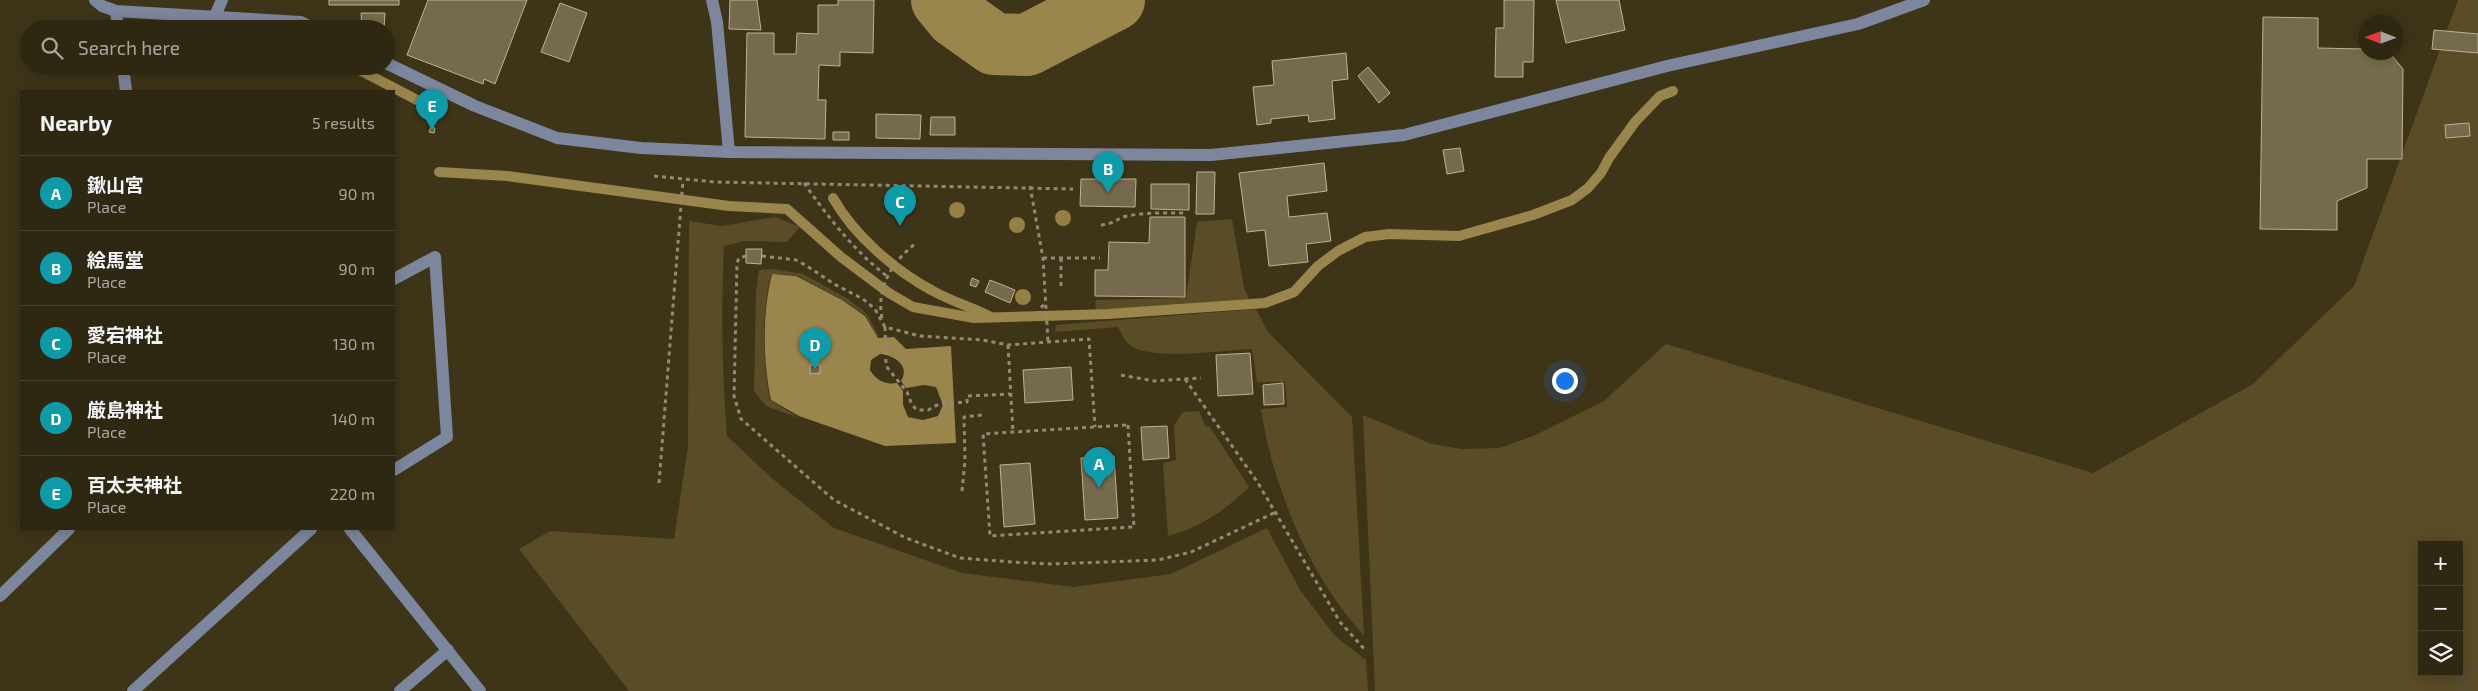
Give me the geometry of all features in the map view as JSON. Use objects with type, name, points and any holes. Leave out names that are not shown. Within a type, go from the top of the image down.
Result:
[{"type":"street","points":[[95,0],[102,6],[116,11],[272,20]]},
{"type":"street","points":[[215,16],[222,0]]},
{"type":"street","points":[[712,0],[717,22],[729,152]]},
{"type":"street","points":[[395,67],[475,106],[557,138],[641,148],[729,152],[1211,154],[1404,135],[1667,66],[1858,24],[1924,0]]},
{"type":"street","points":[[116,11],[117,20]]},
{"type":"street","points":[[124,75],[126,90]]},
{"type":"street","points":[[395,278],[435,257],[447,437],[395,469]]},
{"type":"street","points":[[0,596],[69,530]]},
{"type":"street","points":[[133,691],[310,530]]},
{"type":"street","points":[[351,530],[480,691]]},
{"type":"street","points":[[400,691],[448,650]]},
{"type":"path","points":[[659,483],[683,180]]},
{"type":"path","points":[[804,182],[838,230],[887,279]]},
{"type":"path","points":[[1030,186],[1043,258],[1048,342]]},
{"type":"path","points":[[1101,226],[1113,224],[1123,217],[1135,214],[1187,213]]},
{"type":"path","points":[[883,321],[880,297],[890,271],[899,257],[916,244]]},
{"type":"path","points":[[746,256],[739,258],[736,300],[734,396],[741,419],[834,500],[906,538],[960,558],[1051,564],[1158,560],[1191,552],[1276,512]]},
{"type":"path","points":[[762,256],[796,260],[834,284],[863,299],[875,309],[886,327],[886,366],[907,392],[912,405],[917,410],[928,410],[942,403],[968,402],[967,396],[1010,394]]},
{"type":"path","points":[[1043,258],[1100,258]]},
{"type":"path","points":[[1062,258],[1062,290]]},
{"type":"path","points":[[1040,316],[1039,310],[1046,302]]},
{"type":"path","points":[[886,327],[920,336],[982,340],[1008,345],[1089,339],[1095,427]]},
{"type":"path","points":[[1008,345],[1013,432]]},
{"type":"path","points":[[1121,375],[1154,381],[1201,378]]},
{"type":"path","points":[[1185,379],[1276,512],[1335,615],[1366,651]]},
{"type":"path","points":[[962,491],[965,461],[964,417],[982,415]]},
{"type":"path","points":[[1128,425],[1134,527],[990,536],[983,434],[1095,427],[1128,425]]},
{"type":"shaded area","points":[[2458,0],[2478,0],[2478,691],[1375,691],[1363,415],[1432,444],[1461,449],[1500,448],[1533,436],[1604,401],[1666,344],[2093,473],[2253,384],[2354,286]]},
{"type":"shaded area","points":[[775,217],[800,227],[787,242],[745,241],[724,246],[722,341],[727,436],[774,480],[834,528],[962,573],[1073,587],[1171,574],[1267,528],[1300,590],[1335,636],[1366,660],[1368,691],[629,691],[519,549],[550,531],[674,539],[688,446],[689,221],[722,226]]},
{"type":"shaded area","points":[[1232,219],[1244,288],[1249,299],[1097,311],[1096,300],[1186,298],[1197,222]]},
{"type":"shaded area","points":[[772,269],[803,274],[848,299],[867,314],[878,335],[878,337],[865,315],[843,300],[796,275],[771,274],[766,305],[764,337],[767,385],[770,400],[799,418],[766,406],[754,391],[756,292],[759,270]]},
{"type":"shaded area","points":[[772,274],[796,276],[842,300],[865,316],[878,338],[894,337],[906,349],[951,346],[956,443],[885,446],[799,416],[771,400],[765,354],[765,321]],"holes":[[[880,354],[895,359],[902,366],[904,375],[901,381],[906,388],[924,385],[936,387],[943,405],[938,416],[923,420],[908,417],[903,405],[903,391],[897,383],[881,381],[870,370],[871,360]]]},
{"type":"shaded area","points":[[1256,309],[1268,332],[1352,417],[1364,635],[1345,613],[1327,587],[1311,559],[1284,499],[1266,438],[1261,409],[1287,407],[1285,382],[1257,382],[1252,349],[1189,354],[1156,353],[1131,346],[1125,340],[1118,327],[1055,332],[1056,325]]},
{"type":"shaded area","points":[[1199,411],[1205,426],[1210,427],[1249,487],[1212,517],[1179,533],[1168,536],[1163,463],[1176,460],[1174,425],[1183,412]]},
{"type":"building","points":[[329,0],[399,0],[399,5],[329,5]]},
{"type":"building","points":[[428,0],[527,0],[495,84],[484,79],[483,84],[407,55]]},
{"type":"building","points":[[730,0],[757,0],[761,30],[729,29]]},
{"type":"building","points":[[838,0],[874,0],[873,53],[840,52],[840,66],[819,65],[818,100],[826,100],[825,139],[745,137],[747,33],[774,33],[774,54],[796,54],[797,33],[818,34],[818,5],[838,5]]},
{"type":"building","points":[[1504,0],[1534,0],[1533,62],[1523,62],[1523,77],[1495,77],[1496,28],[1504,28]]},
{"type":"building","points":[[1556,0],[1619,0],[1625,30],[1566,43]]},
{"type":"building","points":[[560,3],[587,13],[569,62],[541,52]]},
{"type":"building","points":[[361,13],[385,13],[385,20],[361,20]]},
{"type":"building","points":[[2263,17],[2318,18],[2318,48],[2358,49],[2358,60],[2396,60],[2403,69],[2402,159],[2367,159],[2367,188],[2337,201],[2337,230],[2260,229]]},
{"type":"building","points":[[2434,30],[2478,34],[2478,53],[2432,49]]},
{"type":"building","points":[[1346,53],[1348,79],[1332,81],[1335,119],[1309,122],[1308,115],[1271,119],[1271,123],[1257,125],[1253,87],[1274,85],[1272,61]]},
{"type":"building","points":[[1368,67],[1390,93],[1379,103],[1358,76]]},
{"type":"building","points":[[876,114],[921,115],[920,139],[876,138]]},
{"type":"building","points":[[931,117],[955,117],[955,135],[930,135]]},
{"type":"building","points":[[2469,123],[2470,136],[2446,138],[2445,125]]},
{"type":"building","points":[[431,127],[435,128],[434,133],[429,132]]},
{"type":"building","points":[[833,132],[849,132],[849,140],[833,140]]},
{"type":"building","points":[[1460,148],[1464,171],[1447,174],[1443,150]]},
{"type":"building","points":[[1324,163],[1327,191],[1287,196],[1289,217],[1327,213],[1331,241],[1306,244],[1308,262],[1269,266],[1265,230],[1247,232],[1239,173]]},
{"type":"building","points":[[1197,172],[1215,172],[1214,214],[1196,214]]},
{"type":"building","points":[[1081,179],[1136,179],[1135,207],[1080,206]]},
{"type":"building","points":[[1151,184],[1189,184],[1189,210],[1151,209]]},
{"type":"building","points":[[1150,217],[1185,217],[1185,297],[1095,296],[1095,270],[1108,270],[1109,242],[1149,243]]},
{"type":"building","points":[[746,249],[762,249],[761,264],[746,263]]},
{"type":"building","points":[[972,278],[979,281],[976,287],[970,285]]},
{"type":"building","points":[[990,280],[1015,290],[1010,303],[985,292]]},
{"type":"building","points":[[1250,353],[1253,394],[1218,396],[1216,355]]},
{"type":"building","points":[[810,365],[820,365],[820,373],[810,374]]},
{"type":"building","points":[[1071,367],[1073,400],[1025,403],[1023,370]]},
{"type":"building","points":[[1283,383],[1284,404],[1264,405],[1263,385]]},
{"type":"building","points":[[1167,426],[1169,458],[1143,460],[1141,427]]},
{"type":"building","points":[[1114,456],[1118,518],[1085,520],[1081,458]]},
{"type":"building","points":[[1030,463],[1035,524],[1004,527],[1000,465]]},
{"type":"waterway","points":[[942,0],[956,17],[994,44],[1027,45],[1114,0]]},
{"type":"waterway","points":[[369,75],[417,100]]},
{"type":"waterway","points":[[439,172],[507,176],[729,206],[787,209],[841,257],[889,293],[913,307],[974,318],[1108,314],[1265,303],[1294,292],[1318,266],[1338,251],[1365,237],[1389,234],[1459,236],[1533,215],[1572,200],[1588,188],[1601,173],[1609,158],[1635,122],[1660,96],[1673,91]]},
{"type":"waterway","points":[[833,198],[852,225],[890,263],[940,295],[989,316]]},
{"type":"tunnel","points":[[2460,691],[2478,668]]},
{"type":"place","name":"百太夫神社","points":[[432,130]]},
{"type":"place","name":"絵馬堂","points":[[1108,193]]},
{"type":"place","name":"愛宕神社","points":[[900,226]]},
{"type":"place","name":"厳島神社","points":[[815,369]]},
{"type":"place","name":"鍬山宮","points":[[1099,488]]}]
